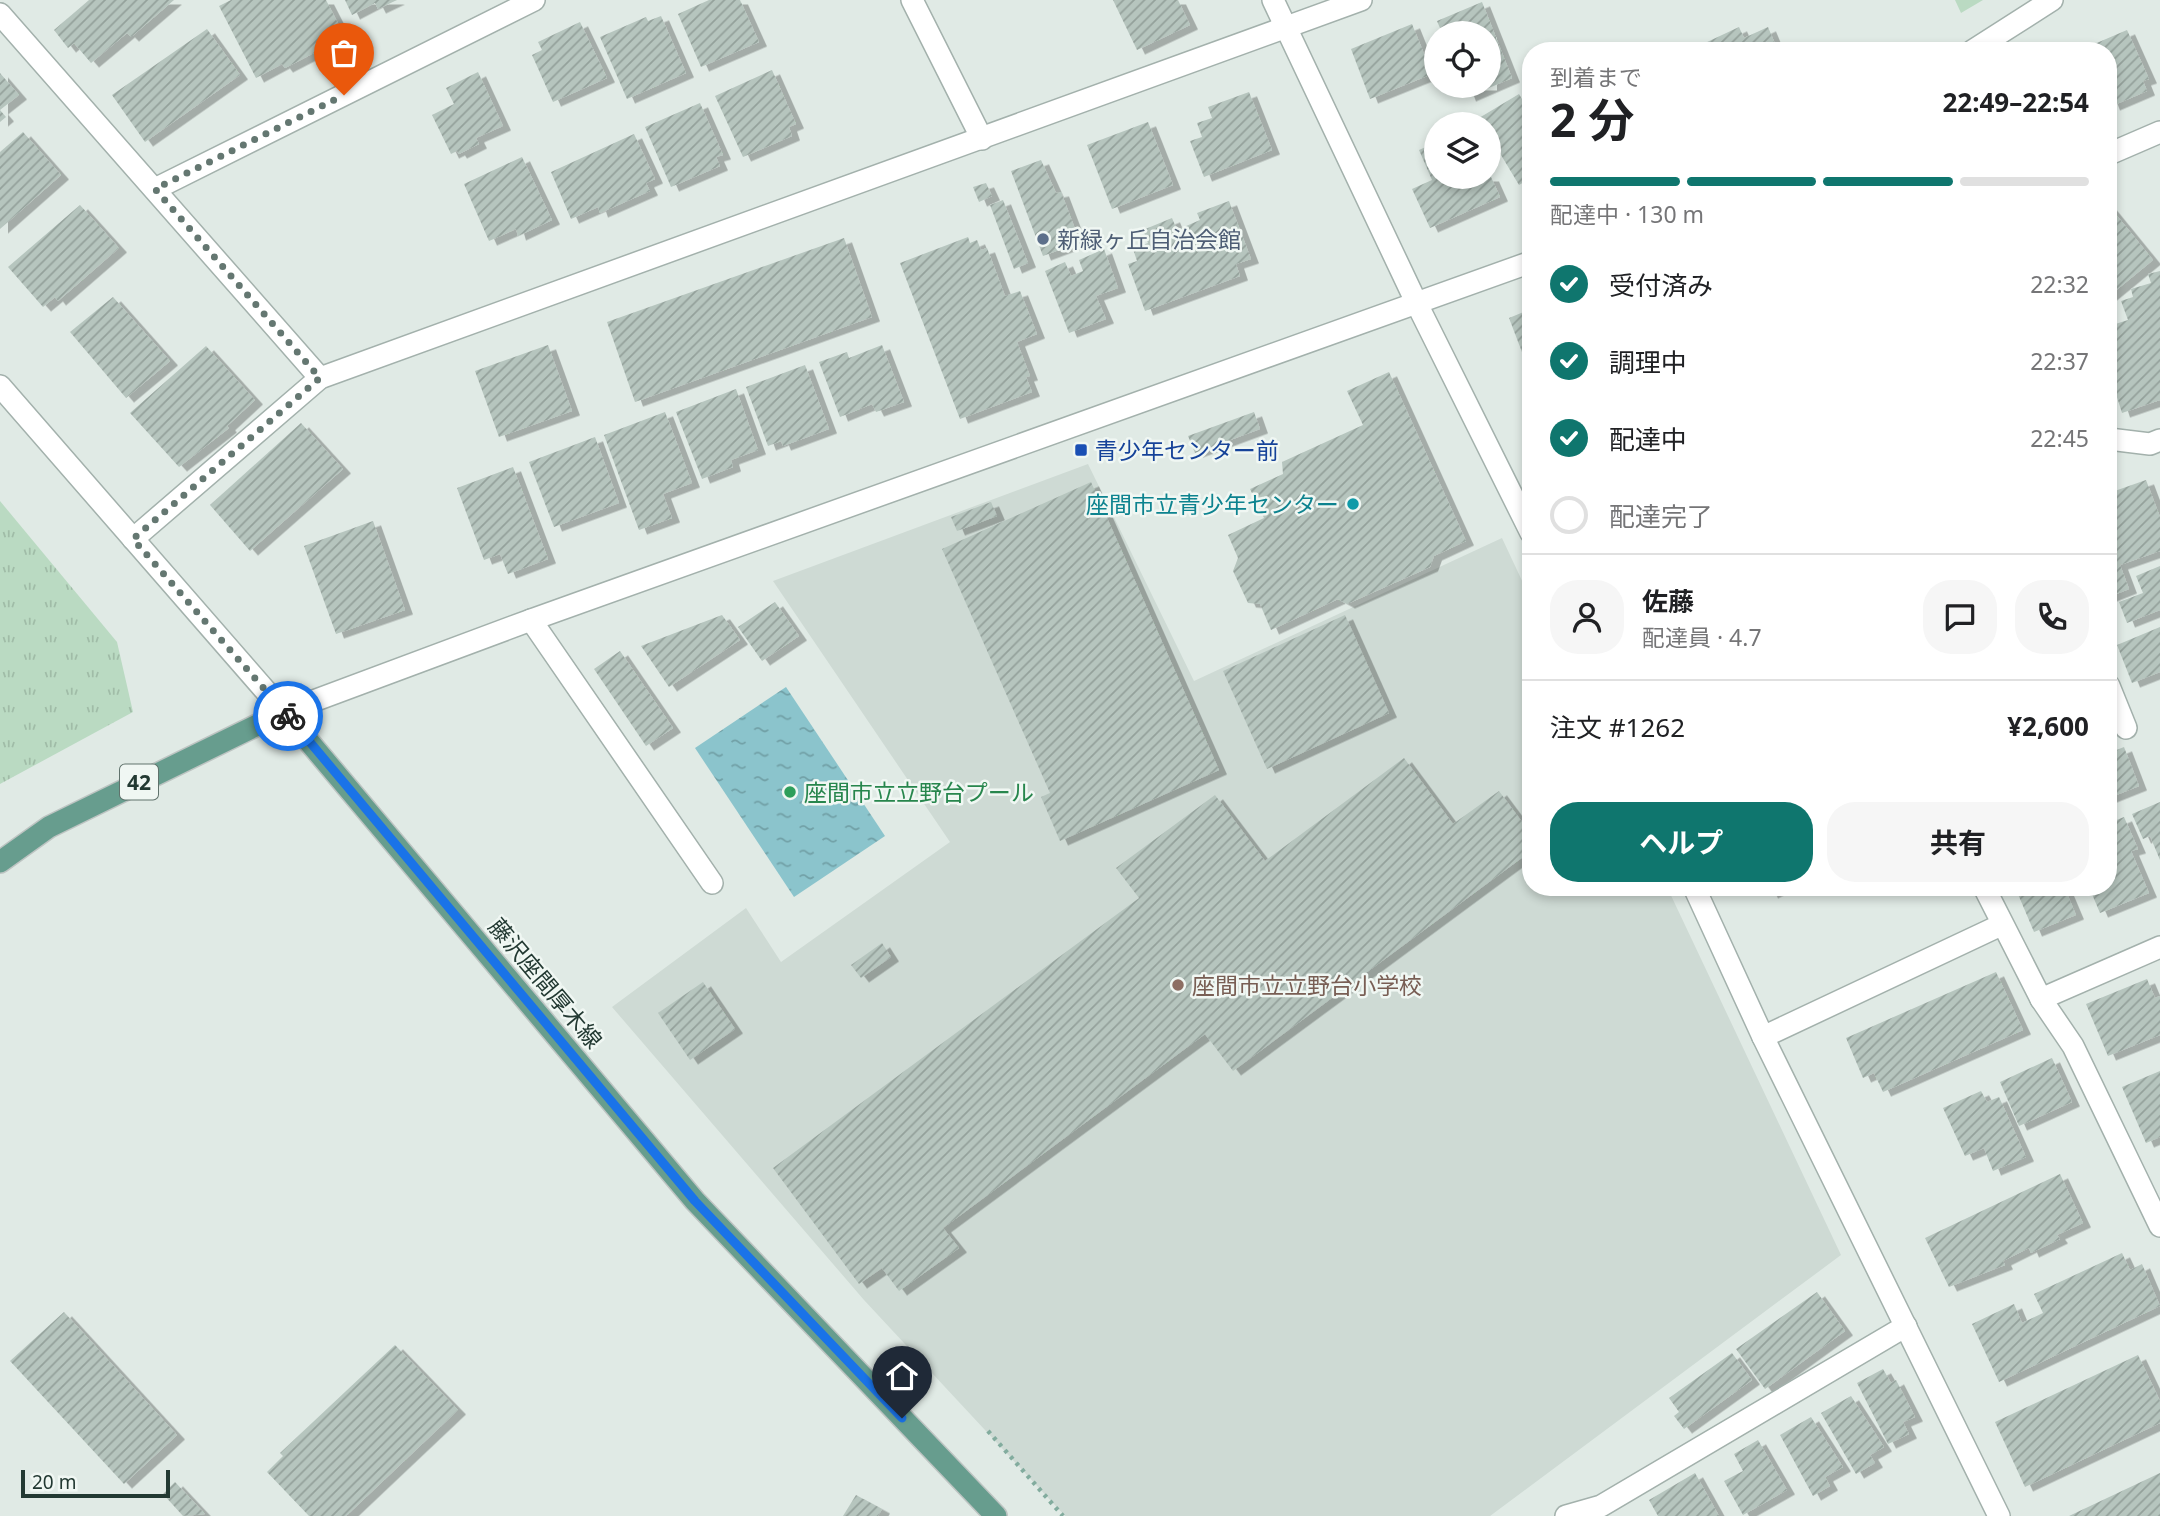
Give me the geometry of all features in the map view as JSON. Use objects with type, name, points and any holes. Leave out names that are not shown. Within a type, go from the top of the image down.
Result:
[{"type":"main road","name":"42","points":[[0,862],[49,827],[284,712]]},
{"type":"main road","name":"藤沢座間厚木線","points":[[284,712],[695,1201],[996,1516]]},
{"type":"street","points":[[155,189],[534,0]]},
{"type":"street","points":[[912,0],[982,139]]},
{"type":"street","points":[[1273,0],[1417,304],[1522,513]]},
{"type":"street","points":[[133,539],[320,378],[1361,0]]},
{"type":"street","points":[[1986,42],[2052,0]]},
{"type":"street","points":[[0,14],[320,378]]},
{"type":"street","points":[[2117,151],[2160,132]]},
{"type":"street","points":[[0,386],[284,712],[531,620],[1522,265]]},
{"type":"street","points":[[2117,440],[2150,444],[2160,440]]},
{"type":"street","points":[[531,620],[712,883]]},
{"type":"street","points":[[2117,705],[2126,727]]},
{"type":"street","points":[[1698,896],[1763,1037],[1999,1516]]},
{"type":"street","points":[[1988,896],[2041,999],[2073,1046],[2151,1185],[2160,1226]]},
{"type":"street","points":[[1763,1037],[2001,925]]},
{"type":"street","points":[[2041,999],[2160,947]]},
{"type":"street","points":[[1566,1516],[1601,1506],[1906,1326]]},
{"type":"path","points":[[988,1431],[1063,1516]]},
{"type":"shaded area","name":"座間市立立野台小学校","points":[[1088,464],[1194,681],[1502,538],[1522,581],[1522,896],[1671,896],[1841,1255],[1490,1516],[1065,1516],[864,1300],[612,1007],[746,908],[781,962],[950,842],[773,581]]},
{"type":"green space","points":[[1955,0],[1983,0],[1961,13]]},
{"type":"green space","points":[[0,501],[117,642],[133,712],[0,784]]},
{"type":"water","name":"座間市立立野台プール","points":[[786,687],[885,836],[794,897],[695,748]]},
{"type":"building","points":[[89,0],[174,0],[131,37],[127,33],[91,63],[74,43],[68,48],[54,30]]},
{"type":"building","points":[[231,0],[326,0],[345,37],[285,68],[282,64],[256,78],[219,6]]},
{"type":"building","points":[[345,0],[397,0],[378,9],[375,3],[352,15]]},
{"type":"building","points":[[709,0],[740,0],[759,42],[701,67],[678,14]]},
{"type":"building","points":[[1113,0],[1178,0],[1190,25],[1137,50]]},
{"type":"building","points":[[1482,2],[1490,21],[1437,21]]},
{"type":"building","points":[[661,16],[686,73],[627,99],[600,37],[646,17],[648,21]]},
{"type":"building","points":[[580,22],[607,78],[553,102],[532,55],[542,50],[538,42]]},
{"type":"building","points":[[1412,24],[1424,54],[1424,77],[1370,99],[1351,49]]},
{"type":"building","points":[[1739,27],[1744,38],[1768,27],[1774,42],[1707,42]]},
{"type":"building","points":[[207,29],[240,75],[145,142],[112,95]]},
{"type":"building","points":[[2127,30],[2149,79],[2143,81],[2147,91],[2117,104],[2117,42],[2099,42]]},
{"type":"building","points":[[1501,50],[1512,78],[1501,83]]},
{"type":"building","points":[[772,70],[796,124],[789,127],[792,136],[743,157],[715,96]]},
{"type":"building","points":[[478,72],[503,126],[476,138],[479,144],[459,154],[457,151],[451,154],[432,115],[454,104],[446,88]]},
{"type":"building","points":[[0,73],[19,95],[0,110]]},
{"type":"building","points":[[1249,92],[1272,150],[1204,177],[1190,141],[1202,137],[1197,123],[1212,118],[1208,107]]},
{"type":"building","points":[[1519,94],[1522,99],[1522,183],[1519,185],[1501,155],[1501,112],[1489,112]]},
{"type":"building","points":[[700,103],[723,155],[716,157],[720,166],[671,187],[645,127]]},
{"type":"building","points":[[0,110],[6,117],[0,122]]},
{"type":"building","points":[[1148,122],[1173,185],[1112,209],[1087,145]]},
{"type":"building","points":[[23,132],[61,175],[0,229],[0,152]]},
{"type":"building","points":[[634,134],[655,179],[646,183],[650,191],[600,213],[598,207],[571,219],[551,172]]},
{"type":"building","points":[[1424,148],[1424,162],[1419,150]]},
{"type":"building","points":[[522,157],[552,220],[518,236],[516,229],[489,241],[464,184]]},
{"type":"building","points":[[1041,160],[1056,193],[1061,192],[1080,242],[1043,256],[1011,171]]},
{"type":"building","points":[[986,183],[992,196],[979,202],[973,187]]},
{"type":"building","points":[[1424,184],[1424,189],[1496,189],[1500,197],[1430,228],[1412,189]]},
{"type":"building","points":[[1003,200],[1028,263],[1014,269],[990,205]]},
{"type":"building","points":[[1229,201],[1251,259],[1236,264],[1240,276],[1145,311],[1128,264],[1137,261],[1133,249],[1148,243],[1143,230],[1172,218],[1177,230],[1200,220],[1197,213]]},
{"type":"building","points":[[80,205],[119,248],[58,301],[55,297],[43,307],[8,267]]},
{"type":"building","points":[[2117,216],[2153,260],[2117,289]]},
{"type":"building","points":[[968,237],[970,243],[977,240],[981,250],[987,248],[1005,296],[1020,291],[1037,334],[1017,342],[1030,376],[1026,377],[1032,392],[960,419],[900,263]]},
{"type":"building","points":[[844,238],[872,317],[635,402],[607,322]]},
{"type":"building","points":[[1104,249],[1118,288],[1096,296],[1106,319],[1069,333],[1045,271],[1065,262],[1071,276],[1083,271],[1079,260]]},
{"type":"building","points":[[2160,271],[2160,400],[2122,413],[2117,397],[2117,323],[2128,320],[2121,301],[2133,297],[2131,289],[2151,283],[2148,274]]},
{"type":"building","points":[[113,297],[170,361],[126,398],[70,332]]},
{"type":"building","points":[[1522,313],[1522,352],[1509,318]]},
{"type":"building","points":[[548,345],[572,411],[499,437],[475,371]]},
{"type":"building","points":[[882,345],[904,402],[876,412],[872,404],[840,417],[819,362],[847,352],[849,358]]},
{"type":"building","points":[[206,346],[255,400],[227,426],[229,428],[179,467],[130,413]]},
{"type":"building","points":[[805,365],[829,429],[783,446],[781,441],[768,446],[746,387]]},
{"type":"building","name":"座間市立青少年センター","points":[[1389,372],[1466,541],[1434,556],[1430,567],[1347,604],[1338,599],[1271,630],[1260,604],[1248,603],[1233,571],[1238,558],[1228,535],[1264,518],[1250,489],[1283,474],[1282,462],[1363,425],[1347,391]]},
{"type":"building","points":[[736,389],[758,450],[731,460],[733,467],[702,479],[676,412]]},
{"type":"building","points":[[665,412],[692,483],[663,494],[672,518],[639,530],[604,435]]},
{"type":"building","points":[[1254,412],[1260,429],[1195,453],[1188,436]]},
{"type":"building","points":[[301,423],[343,469],[250,551],[210,505]]},
{"type":"building","points":[[595,437],[619,503],[554,527],[529,462]]},
{"type":"building","points":[[513,467],[548,559],[508,574],[500,554],[484,560],[457,488]]},
{"type":"building","points":[[2146,480],[2160,517],[2160,551],[2120,565],[2129,589],[2117,594],[2117,490]]},
{"type":"building","points":[[1091,482],[1219,770],[1060,841],[1041,797],[1050,793],[942,549]]},
{"type":"building","points":[[991,502],[997,516],[957,531],[951,517]]},
{"type":"building","points":[[373,521],[405,610],[336,634],[304,546]]},
{"type":"building","points":[[2160,566],[2160,610],[2127,623],[2119,602],[2143,593],[2136,576]]},
{"type":"building","points":[[775,602],[799,636],[762,661],[738,627]]},
{"type":"building","points":[[722,615],[740,640],[669,687],[641,646]]},
{"type":"building","points":[[1345,615],[1389,713],[1267,769],[1223,671]]},
{"type":"building","points":[[2160,627],[2160,672],[2132,683],[2117,645]]},
{"type":"building","points":[[620,651],[673,728],[646,746],[594,669]]},
{"type":"building","points":[[2124,747],[2139,786],[2117,795],[2117,750]]},
{"type":"building","points":[[1404,758],[1453,824],[1499,791],[1522,822],[1522,858],[1233,1071],[1205,1034],[943,1228],[959,1248],[899,1291],[882,1268],[859,1284],[773,1168],[1139,898],[1116,868],[1215,795],[1265,861]]},
{"type":"building","points":[[2160,802],[2160,860],[2150,836],[2143,839],[2132,814]]},
{"type":"building","points":[[2124,817],[2138,849],[2131,851],[2149,893],[2100,913],[2093,896],[2117,896],[2117,820]]},
{"type":"building","points":[[2019,896],[2068,896],[2076,915],[2034,932]]},
{"type":"building","points":[[882,943],[891,957],[861,978],[851,965]]},
{"type":"building","points":[[1996,972],[2023,1030],[1883,1092],[1874,1073],[1863,1078],[1846,1038]]},
{"type":"building","points":[[2147,979],[2155,998],[2160,996],[2160,1035],[2108,1056],[2086,1004]]},
{"type":"building","points":[[703,982],[735,1029],[690,1060],[658,1013]]},
{"type":"building","points":[[2052,1058],[2072,1102],[2019,1126],[2000,1082]]},
{"type":"building","points":[[2160,1071],[2160,1137],[2146,1143],[2122,1087]]},
{"type":"building","points":[[1981,1091],[1987,1102],[1999,1097],[2026,1157],[1993,1171],[1984,1148],[1965,1156],[1943,1108]]},
{"type":"building","points":[[2060,1174],[2083,1223],[2057,1235],[2060,1239],[2031,1253],[2029,1248],[2003,1261],[2005,1265],[1949,1287],[1925,1238]]},
{"type":"building","points":[[2122,1253],[2130,1270],[2142,1264],[2160,1306],[1999,1382],[1972,1324],[2014,1304],[2022,1323],[2043,1313],[2034,1294]]},
{"type":"building","points":[[1817,1292],[1845,1331],[1765,1389],[1736,1349]]},
{"type":"building","points":[[64,1312],[177,1435],[124,1484],[10,1361]]},
{"type":"building","points":[[395,1345],[458,1410],[346,1516],[309,1516],[267,1472],[283,1456],[280,1453]]},
{"type":"building","points":[[1732,1353],[1752,1380],[1684,1429],[1674,1416],[1679,1412],[1669,1398]]},
{"type":"building","points":[[2138,1355],[2160,1401],[2160,1423],[2025,1487],[1995,1422]]},
{"type":"building","points":[[1883,1369],[1891,1383],[1896,1380],[1915,1417],[1903,1422],[1909,1434],[1888,1444],[1857,1383]]},
{"type":"building","points":[[1851,1396],[1884,1447],[1870,1455],[1875,1463],[1856,1474],[1821,1413]]},
{"type":"building","points":[[1811,1417],[1843,1467],[1825,1477],[1830,1486],[1813,1496],[1780,1435]]},
{"type":"building","points":[[1758,1440],[1787,1490],[1743,1515],[1724,1481],[1743,1471],[1734,1454]]},
{"type":"building","points":[[1695,1473],[1719,1516],[1658,1516],[1649,1500]]},
{"type":"building","points":[[2160,1473],[2160,1516],[2069,1516]]},
{"type":"building","points":[[175,1482],[205,1514],[183,1516],[163,1494]]},
{"type":"building","points":[[856,1495],[882,1509],[878,1516],[843,1516]]},
{"type":"way so far","points":[[288,716],[133,539],[320,378],[155,189],[344,95]]},
{"type":"place","name":"新緑ヶ丘自治会館","points":[[1043,239]]},
{"type":"place","name":"青少年センター前","points":[[1081,450]]},
{"type":"place","name":"座間市立青少年センター","points":[[1353,504]]},
{"type":"place","name":"座間市立立野台プール","points":[[790,792]]},
{"type":"place","name":"座間市立立野台小学校","points":[[1178,985]]},
{"type":"route","points":[[288,716],[695,1201],[902,1418]]}]
